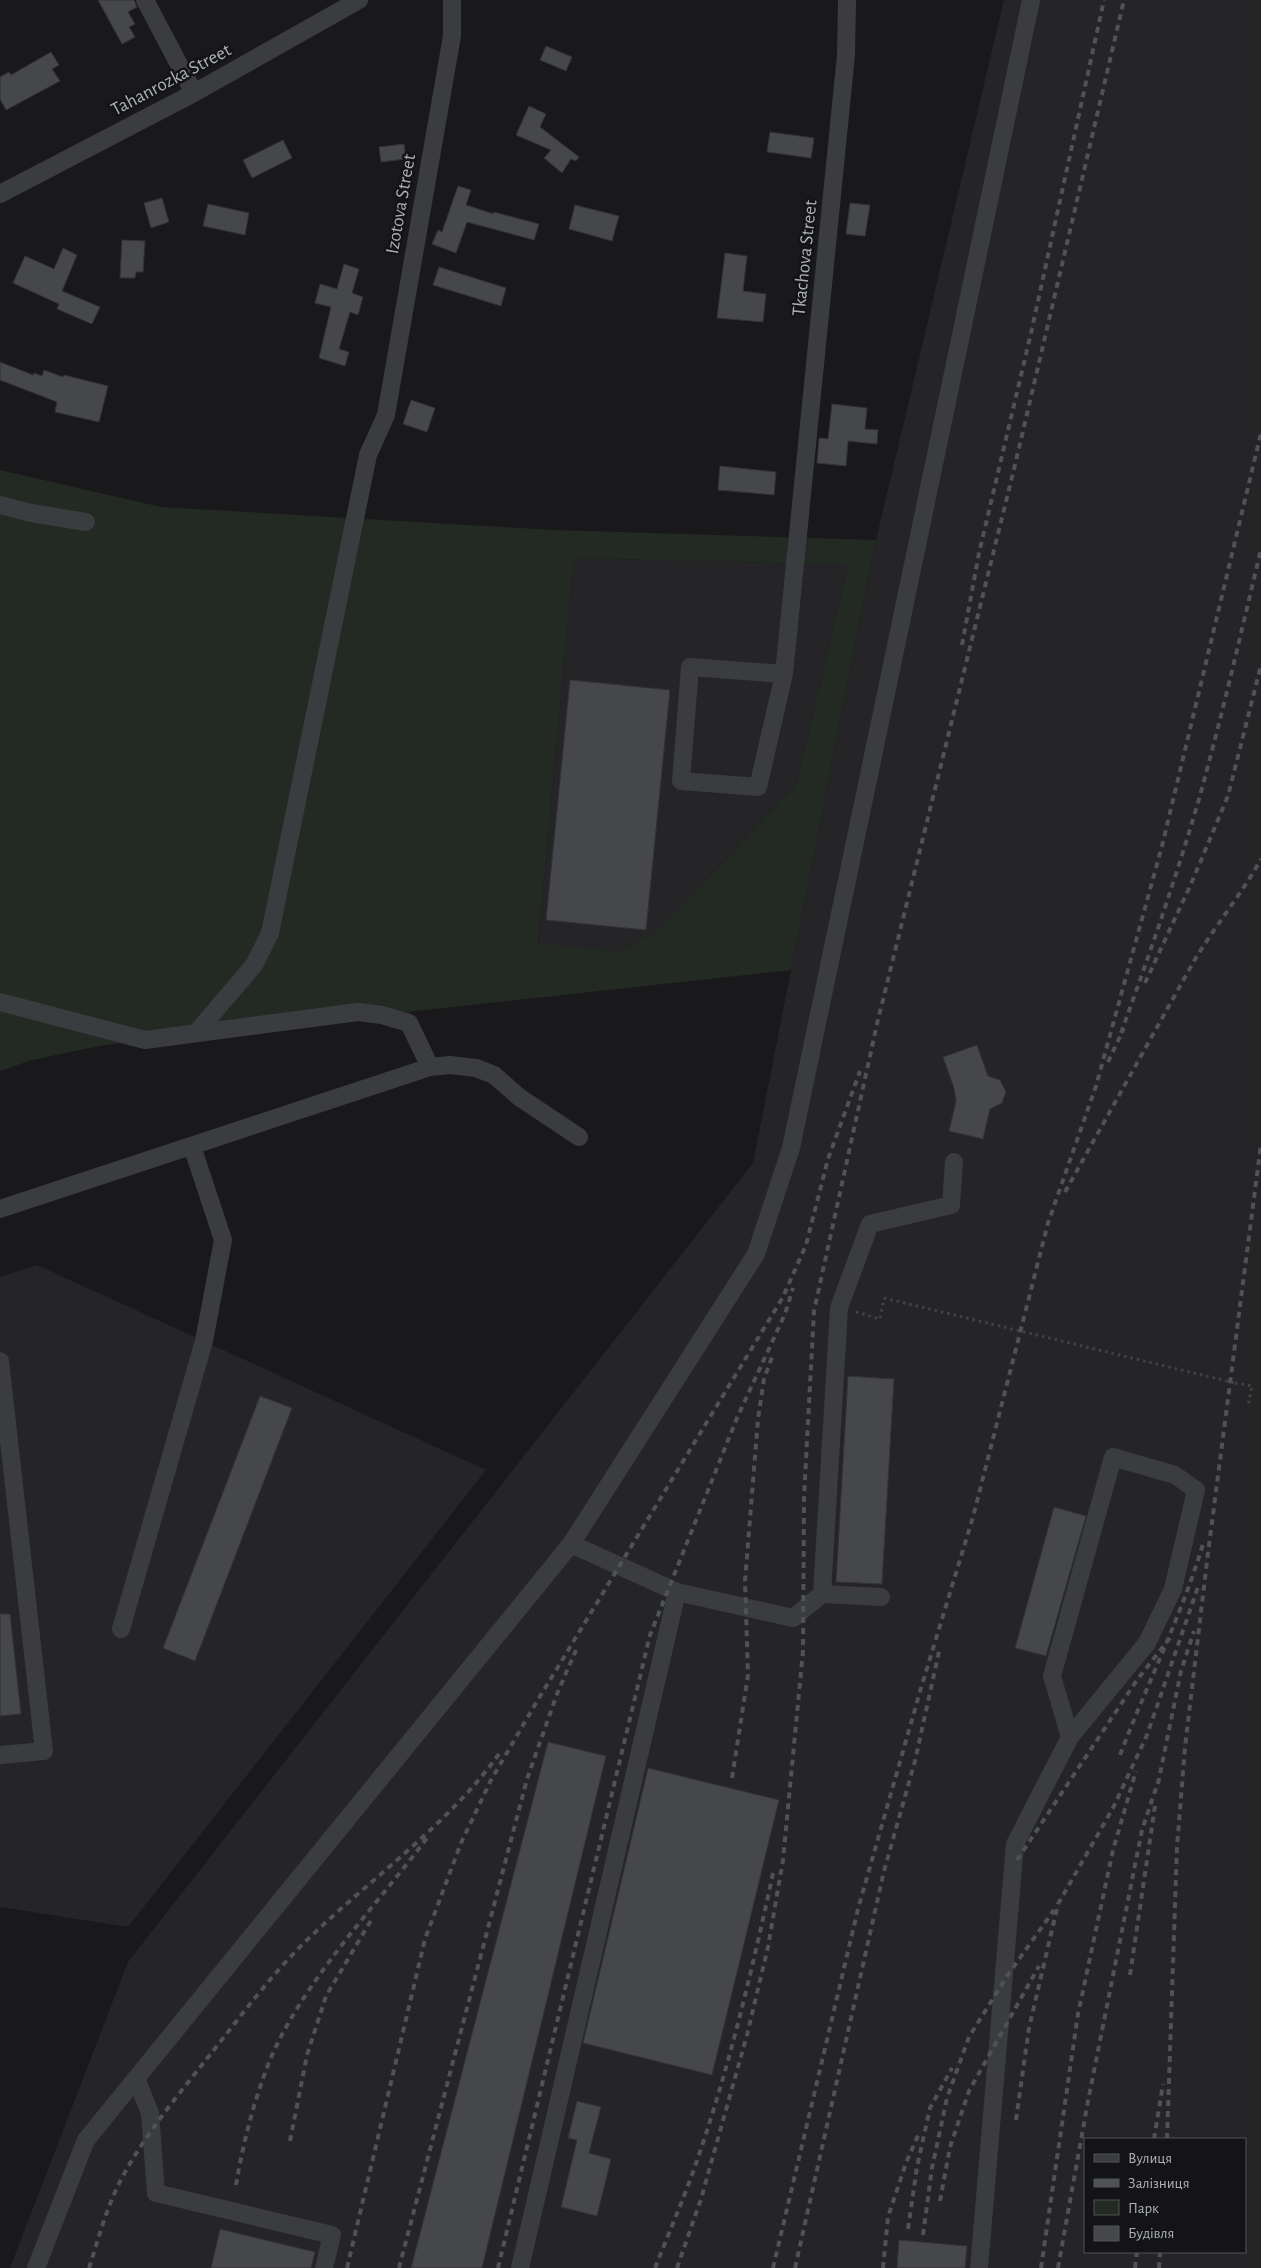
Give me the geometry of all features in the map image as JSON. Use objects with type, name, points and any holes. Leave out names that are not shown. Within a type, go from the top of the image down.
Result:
[{"type":"street","points":[[145,0],[194,93]]},
{"type":"street","name":"Tahanrozka Street","points":[[0,194],[194,93],[359,0]]},
{"type":"street","name":"Izotova Street","points":[[196,1033],[254,964],[270,933],[368,455],[386,415],[452,36],[452,0]]},
{"type":"street","name":"Tkachova Street","points":[[784,674],[690,667],[681,781],[758,787],[784,674],[801,520],[846,55],[847,0]]},
{"type":"street","points":[[36,2268],[86,2140],[571,1544],[756,1254],[791,1148],[1031,0]]},
{"type":"street","points":[[0,505],[32,513],[86,522]]},
{"type":"street","points":[[0,1002],[145,1040],[358,1012],[382,1014],[409,1023],[430,1067]]},
{"type":"street","points":[[0,1209],[430,1067],[450,1064],[476,1068],[494,1075],[519,1097],[579,1137]]},
{"type":"street","points":[[121,1629],[204,1341],[223,1240],[192,1146]]},
{"type":"street","points":[[822,1594],[839,1308],[870,1224],[951,1204],[954,1162]]},
{"type":"street","points":[[0,1361],[44,1751],[0,1755]]},
{"type":"street","points":[[979,2268],[1015,1844],[1070,1737],[1147,1643],[1173,1589],[1196,1490],[1175,1475],[1113,1458],[1052,1676],[1070,1737]]},
{"type":"street","points":[[571,1544],[677,1592],[793,1618],[822,1594],[881,1597]]},
{"type":"street","points":[[520,2268],[677,1592]]},
{"type":"street","points":[[136,2078],[150,2113],[156,2192],[332,2235],[324,2268]]},
{"type":"path","points":[[839,1308],[880,1319],[884,1298],[894,1300],[1252,1386],[1248,1406]]},
{"type":"shaded area","points":[[1004,0],[1261,0],[1261,2268],[10,2268],[128,1962],[753,1163],[876,540]]},
{"type":"shaded area","points":[[574,558],[848,565],[796,786],[658,929],[622,951],[538,945]]},
{"type":"shaded area","points":[[37,1265],[486,1470],[128,1927],[0,1907],[0,1277]]},
{"type":"green space","points":[[0,470],[161,507],[553,530],[876,540],[791,970],[104,1045],[32,1060],[0,1071]],"holes":[[[574,558],[848,565],[796,786],[658,929],[622,951],[538,944]]]},
{"type":"building","points":[[98,0],[134,0],[137,7],[128,12],[135,24],[129,27],[135,37],[122,44]]},
{"type":"building","points":[[546,46],[572,57],[566,71],[540,60]]},
{"type":"building","points":[[51,52],[59,65],[52,69],[60,81],[6,110],[0,99],[0,77],[9,72],[11,75]]},
{"type":"building","points":[[529,106],[546,114],[540,127],[579,157],[576,161],[571,159],[562,173],[544,158],[551,150],[516,135]]},
{"type":"building","points":[[770,132],[814,138],[811,158],[767,152]]},
{"type":"building","points":[[283,140],[292,158],[252,178],[243,160]]},
{"type":"building","points":[[404,144],[406,159],[381,162],[379,147]]},
{"type":"building","points":[[458,186],[471,190],[466,205],[494,214],[494,212],[539,224],[534,240],[467,222],[456,253],[432,244],[438,230],[442,232]]},
{"type":"building","points":[[162,198],[169,222],[151,228],[144,203]]},
{"type":"building","points":[[850,203],[870,205],[865,236],[846,234]]},
{"type":"building","points":[[208,204],[249,213],[245,235],[203,226]]},
{"type":"building","points":[[575,205],[619,216],[612,241],[569,229]]},
{"type":"building","points":[[122,240],[145,241],[143,272],[136,272],[135,278],[120,278]]},
{"type":"building","points":[[63,248],[77,255],[62,291],[100,307],[92,324],[57,309],[59,304],[13,283],[25,256],[54,269]]},
{"type":"building","points":[[725,253],[747,256],[743,291],[766,294],[763,322],[717,318]]},
{"type":"building","points":[[344,264],[359,269],[352,293],[363,297],[358,315],[350,312],[339,349],[349,352],[345,366],[319,358],[331,307],[315,303],[320,284],[337,289]]},
{"type":"building","points":[[439,267],[506,288],[501,306],[433,285]]},
{"type":"building","points":[[0,362],[33,375],[34,373],[42,376],[44,370],[63,377],[64,375],[108,386],[99,422],[55,412],[57,402],[0,380]]},
{"type":"building","points":[[411,400],[435,408],[427,432],[403,424]]},
{"type":"building","points":[[832,404],[867,408],[865,429],[878,430],[877,444],[848,441],[846,466],[817,463],[819,438],[828,439]]},
{"type":"building","points":[[720,466],[776,472],[774,495],[718,490]]},
{"type":"building","points":[[570,680],[670,690],[646,930],[546,920]]},
{"type":"building","points":[[977,1045],[988,1076],[1000,1080],[1006,1092],[1002,1103],[990,1109],[983,1139],[949,1131],[956,1101],[954,1088],[943,1057]]},
{"type":"building","points":[[848,1376],[894,1379],[882,1584],[836,1582]]},
{"type":"building","points":[[260,1396],[292,1408],[195,1661],[163,1648]]},
{"type":"building","points":[[1054,1507],[1086,1516],[1046,1656],[1015,1648]]},
{"type":"building","points":[[0,1614],[10,1614],[21,1714],[0,1716]]},
{"type":"building","points":[[548,1742],[606,1756],[482,2268],[411,2268]]},
{"type":"building","points":[[648,1768],[779,1800],[712,2075],[583,2043]]},
{"type":"building","points":[[577,2101],[601,2107],[589,2153],[611,2159],[597,2216],[561,2207],[577,2140],[568,2138]]},
{"type":"building","points":[[220,2229],[315,2252],[311,2268],[211,2268]]},
{"type":"building","points":[[899,2240],[967,2246],[965,2268],[897,2268]]},
{"type":"railway","points":[[962,645],[979,553],[1031,333],[1104,0]]},
{"type":"railway","points":[[677,2268],[701,2199],[747,2035],[768,1947],[783,1860],[803,1651],[804,1497],[814,1311],[877,1024],[1015,465],[1124,0]]},
{"type":"railway","points":[[773,2268],[858,1909],[921,1688],[973,1517],[1048,1223],[1096,1086],[1162,846],[1261,433]]},
{"type":"railway","points":[[1121,1033],[1162,917],[1199,799],[1261,549]]},
{"type":"railway","points":[[1145,983],[1191,884],[1228,796],[1261,665]]},
{"type":"railway","points":[[1065,1192],[1194,961],[1261,859]]},
{"type":"railway","points":[[1108,1062],[1124,1028]]},
{"type":"railway","points":[[347,2268],[425,1939],[461,1843],[491,1780],[536,1703],[783,1297],[806,1245],[828,1159],[860,1071]]},
{"type":"railway","points":[[1167,2138],[1177,1847],[1185,1747],[1261,1144]]},
{"type":"railway","points":[[498,2268],[650,1635],[737,1418],[785,1314],[793,1288]]},
{"type":"railway","points":[[732,1778],[748,1675],[745,1581],[758,1419],[764,1379],[772,1357]]},
{"type":"railway","points":[[1120,1755],[1185,1598],[1203,1544]]},
{"type":"railway","points":[[1016,2120],[1029,2028],[1058,1904],[1113,1808],[1147,1735],[1199,1584]]},
{"type":"railway","points":[[1158,1784],[1181,1671],[1194,1631]]},
{"type":"railway","points":[[1017,1860],[1137,1680],[1170,1638]]},
{"type":"railway","points":[[795,2268],[884,1871],[915,1761],[940,1647]]},
{"type":"railway","points":[[399,2268],[527,1779],[557,1694],[576,1650]]},
{"type":"railway","points":[[89,2268],[112,2198],[132,2160],[163,2114],[244,2011],[280,1968],[306,1941],[456,1805],[499,1754]]},
{"type":"railway","points":[[1041,2268],[1078,2014],[1113,1850],[1136,1771]]},
{"type":"railway","points":[[1058,2268],[1088,2101],[1142,1830],[1159,1779]]},
{"type":"railway","points":[[1130,1975],[1155,1806]]},
{"type":"railway","points":[[236,2185],[253,2109],[268,2065],[282,2035],[318,1976],[427,1838]]},
{"type":"railway","points":[[655,2268],[689,2183],[715,2106],[747,1988],[774,1869]]},
{"type":"railway","points":[[923,2235],[932,2168],[947,2098],[969,2037],[1007,1976],[1054,1910]]},
{"type":"railway","points":[[290,2141],[307,2055],[326,1996],[373,1917]]},
{"type":"railway","points":[[940,2201],[950,2147],[969,2091],[1039,1966]]},
{"type":"railway","points":[[908,2229],[917,2167],[930,2108],[952,2068]]},
{"type":"railway","points":[[1154,2138],[1163,2084]]},
{"type":"railway","points":[[883,2268],[888,2217],[906,2163],[920,2131]]},
{"type":"railway","points":[[1135,2268],[1137,2253]]},
{"type":"railway","points":[[1159,2268],[1160,2253]]}]
